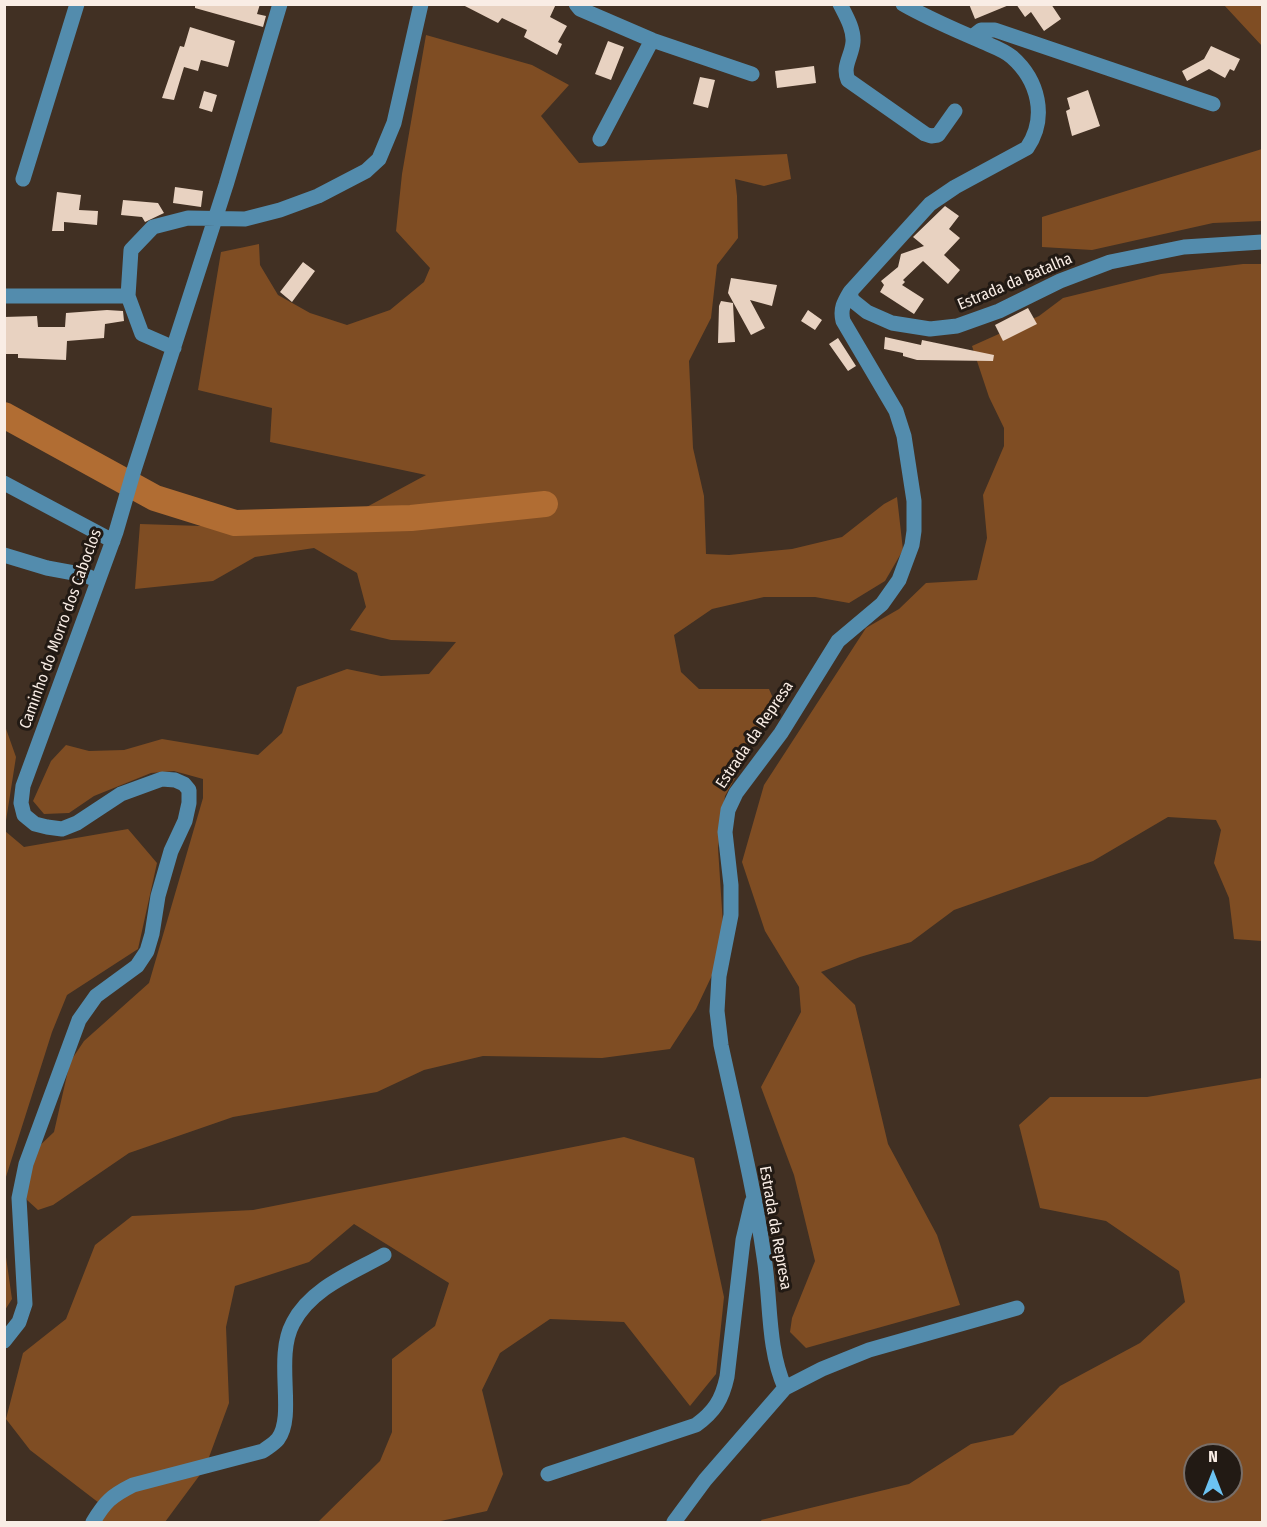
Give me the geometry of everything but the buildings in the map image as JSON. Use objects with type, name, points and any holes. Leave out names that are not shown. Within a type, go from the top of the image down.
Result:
[{"type":"street","points":[[23,179],[77,4]]},
{"type":"street","name":"Caminho do Morro dos Caboclos","points":[[4,1341],[19,1322],[25,1304],[19,1198],[26,1164],[79,1020],[96,996],[136,966],[147,951],[158,896],[171,851],[185,821],[189,803],[189,790],[184,784],[175,780],[162,779],[121,794],[77,823],[62,829],[35,824],[24,815],[21,803],[22,786],[115,537],[280,4]]},
{"type":"street","points":[[174,348],[142,334],[128,296],[131,250],[153,227],[188,218],[245,219],[280,210],[318,196],[366,171],[379,159],[394,123],[421,4]]},
{"type":"street","points":[[576,4],[580,9],[652,40],[752,74]]},
{"type":"street","points":[[840,4],[851,30],[853,43],[846,65],[845,73],[848,80],[931,136],[938,135],[955,111]]},
{"type":"street","points":[[850,292],[930,204],[955,187],[1028,148],[1035,137],[1038,124],[1039,102],[1032,80],[1010,55],[930,19],[903,4]]},
{"type":"street","points":[[972,37],[981,30],[995,30],[1213,104]]},
{"type":"street","points":[[600,140],[652,40]]},
{"type":"street","name":"Estrada da Batalha","points":[[850,292],[852,300],[867,312],[892,323],[930,329],[957,326],[999,311],[1060,281],[1110,262],[1184,247],[1263,242]]},
{"type":"street","name":"Estrada da Represa","points":[[785,1388],[778,1374],[764,1255],[730,1090],[717,1011],[719,976],[731,915],[731,885],[725,832],[728,810],[736,793],[781,733],[838,641],[882,604],[899,579],[912,545],[914,501],[904,436],[896,411],[843,321],[841,313],[843,304],[850,292]]},
{"type":"street","points":[[4,296],[128,296]]},
{"type":"street","points":[[4,483],[115,537]]},
{"type":"street","points":[[4,555],[47,568],[85,575],[98,581]]},
{"type":"street","points":[[548,1474],[696,1425],[710,1415],[718,1405],[724,1393],[727,1377],[742,1240],[753,1196]]},
{"type":"street","points":[[93,1522],[102,1507],[114,1494],[133,1485],[263,1451],[277,1440],[284,1426],[283,1361],[286,1342],[293,1323],[303,1308],[322,1290],[384,1255]]},
{"type":"street","points":[[674,1522],[705,1480],[785,1388],[822,1369],[869,1350],[1017,1308]]},
{"type":"shaded area","points":[[1224,5],[1262,5],[1262,46]]},
{"type":"shaded area","points":[[426,35],[532,65],[569,85],[541,116],[579,163],[787,154],[791,179],[764,186],[735,179],[738,238],[717,265],[711,318],[689,361],[693,448],[704,496],[706,554],[729,555],[792,549],[842,537],[884,504],[897,497],[903,550],[885,581],[849,603],[815,597],[764,597],[712,609],[674,635],[681,672],[699,689],[769,689],[776,705],[725,796],[718,848],[724,940],[715,969],[696,1009],[670,1049],[602,1058],[483,1056],[424,1070],[377,1092],[233,1117],[129,1153],[53,1205],[38,1210],[24,1194],[34,1151],[54,1132],[70,1062],[84,1041],[149,983],[203,798],[203,779],[174,771],[151,773],[94,796],[69,813],[44,814],[33,801],[51,761],[66,745],[89,751],[124,750],[162,739],[258,755],[282,733],[297,687],[347,669],[381,676],[429,674],[456,642],[391,640],[350,630],[366,607],[357,573],[314,548],[255,557],[213,581],[135,589],[140,524],[324,530],[426,475],[270,442],[272,408],[198,390],[221,252],[259,244],[260,265],[278,295],[310,313],[347,325],[390,310],[424,282],[430,268],[396,231],[402,174]]},
{"type":"shaded area","points":[[1262,149],[1262,221],[1213,223],[1092,250],[1042,247],[1042,217]]},
{"type":"shaded area","points":[[1243,264],[1262,264],[1262,941],[1234,939],[1229,898],[1214,863],[1221,830],[1216,820],[1168,817],[1093,861],[954,910],[911,942],[860,957],[821,972],[855,1005],[888,1144],[937,1235],[960,1305],[806,1348],[790,1332],[792,1318],[815,1261],[794,1175],[761,1087],[801,1012],[799,987],[765,931],[742,862],[764,785],[866,628],[899,609],[926,583],[977,580],[987,538],[983,495],[1004,446],[1004,428],[989,397],[972,346],[1039,316],[1063,298],[1161,274]]},
{"type":"shaded area","points":[[4,726],[16,757],[5,827]]},
{"type":"shaded area","points":[[128,829],[157,863],[138,949],[67,995],[52,1032],[5,1180],[5,831],[24,847]]},
{"type":"shaded area","points":[[1262,1078],[1262,1522],[762,1522],[761,1520],[909,1484],[971,1444],[1013,1435],[1060,1386],[1140,1343],[1185,1302],[1179,1271],[1106,1221],[1040,1208],[1019,1125],[1050,1097],[1147,1097]]},
{"type":"shaded area","points":[[624,1137],[694,1158],[724,1297],[716,1374],[690,1406],[624,1322],[550,1319],[500,1353],[482,1390],[503,1474],[487,1511],[436,1522],[318,1522],[380,1461],[392,1432],[392,1359],[435,1326],[449,1283],[354,1224],[309,1262],[235,1286],[226,1327],[229,1403],[205,1468],[165,1522],[95,1522],[103,1506],[30,1450],[6,1419],[23,1353],[66,1319],[95,1245],[132,1216],[253,1210]]},
{"type":"shaded area","points":[[4,1243],[12,1299],[5,1310],[4,1310]]},
{"type":"waterway","points":[[4,415],[155,498],[235,523],[411,518],[545,504]]}]
